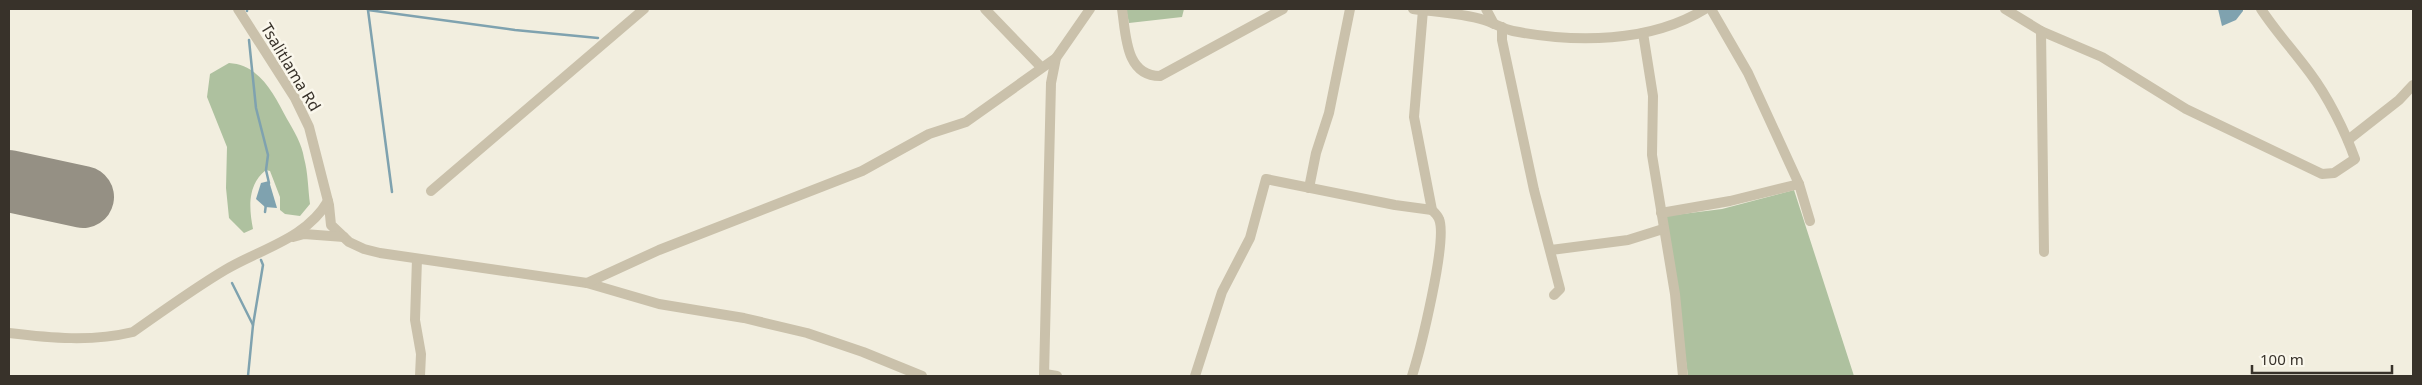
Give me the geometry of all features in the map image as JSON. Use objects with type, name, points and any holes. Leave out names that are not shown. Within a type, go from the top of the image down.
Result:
[{"type":"street","name":"Tsalitlama Rd","points":[[238,9],[295,98],[309,127],[328,201],[330,222]]},
{"type":"street","points":[[431,191],[644,9]]},
{"type":"street","points":[[985,9],[1041,67]]},
{"type":"street","points":[[1057,376],[1044,375],[1051,82],[1056,58],[1090,9]]},
{"type":"street","points":[[1122,9],[1130,58],[1139,70],[1153,76],[1160,76],[1283,9]]},
{"type":"street","points":[[1309,188],[1316,153],[1329,113],[1350,9]]},
{"type":"street","points":[[1412,376],[1426,328],[1441,245],[1440,219],[1432,210],[1414,117],[1418,9],[1435,10],[1511,31],[1585,39],[1643,33],[1686,21],[1705,9]]},
{"type":"street","points":[[1486,9],[1498,26],[1502,40],[1534,190],[1552,250],[1560,289],[1554,295]]},
{"type":"street","points":[[1711,9],[1744,65],[1799,184],[1810,221]]},
{"type":"street","points":[[2005,9],[2040,31],[2102,58],[2186,109],[2322,174],[2334,174],[2355,159],[2348,140],[2312,75],[2272,26],[2261,9]]},
{"type":"street","points":[[2040,31],[2044,252]]},
{"type":"street","points":[[1643,33],[1654,96],[1652,155],[1675,294],[1683,376]]},
{"type":"street","points":[[587,283],[659,250],[862,171],[929,134],[966,122],[1056,58]]},
{"type":"street","points":[[2348,140],[2399,100],[2413,85]]},
{"type":"street","points":[[1196,376],[1222,292],[1250,238],[1266,179],[1395,205],[1432,210]]},
{"type":"street","points":[[1661,213],[1799,184]]},
{"type":"street","points":[[9,333],[64,338],[115,336],[132,332],[225,270],[290,237],[315,217],[328,201]]},
{"type":"street","points":[[315,217],[325,215],[349,242],[364,249],[417,259],[587,283],[659,304],[744,318],[807,334],[863,352],[922,376]]},
{"type":"street","points":[[315,217],[311,231],[320,235]]},
{"type":"street","points":[[320,235],[330,222]]},
{"type":"street","points":[[1552,250],[1628,240],[1664,229]]},
{"type":"street","points":[[290,237],[344,236]]},
{"type":"street","points":[[417,259],[415,320],[421,354],[420,376]]},
{"type":"green space","points":[[1126,9],[1184,9],[1182,17],[1129,23]]},
{"type":"green space","points":[[229,63],[240,65],[258,75],[277,100],[301,148],[306,169],[310,204],[300,216],[285,214],[280,210],[280,197],[270,171],[266,170],[255,183],[252,190],[250,205],[253,229],[244,233],[229,218],[226,188],[227,147],[207,97],[210,74]]},
{"type":"green space","points":[[1794,190],[1854,376],[1688,376],[1666,216],[1722,209]]},
{"type":"water","points":[[2218,9],[2243,9],[2243,11],[2236,20],[2222,26]]},
{"type":"water","points":[[269,181],[277,208],[265,207],[256,199],[261,183]]},
{"type":"waterway","points":[[368,10],[515,30],[598,38]]},
{"type":"waterway","points":[[368,10],[392,192]]},
{"type":"waterway","points":[[249,40],[256,108],[268,155],[266,170],[269,183]]},
{"type":"waterway","points":[[265,212],[266,204]]},
{"type":"waterway","points":[[253,325],[263,265],[261,260]]},
{"type":"waterway","points":[[232,283],[253,325],[248,376]]},
{"type":"runway","points":[[9,181],[83,197]]}]
